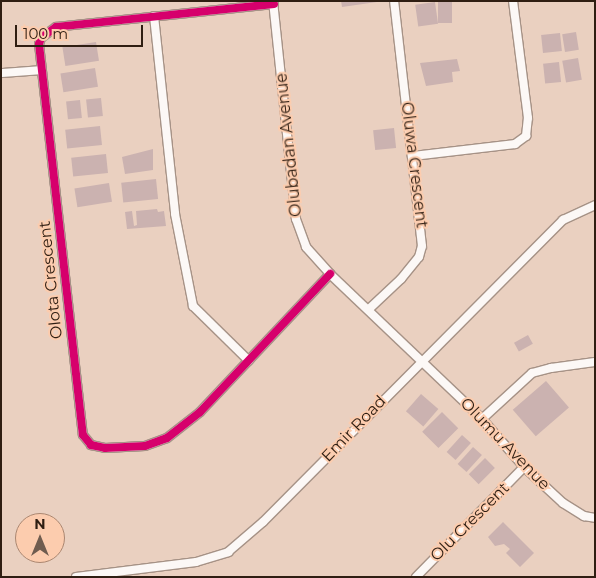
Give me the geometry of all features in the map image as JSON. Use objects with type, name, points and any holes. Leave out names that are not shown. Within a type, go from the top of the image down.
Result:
[{"type":"street","name":"Oluwa Crescent","points":[[369,310],[419,257],[422,246],[394,1]]},
{"type":"street","points":[[413,156],[515,144],[526,136],[528,118],[513,1]]},
{"type":"street","name":"Olota Crescent","points":[[273,2],[56,27],[46,32],[39,44],[83,435],[91,445],[105,448],[146,446],[167,438],[200,412],[330,274]]},
{"type":"street","name":"Olubadan Avenue","points":[[273,2],[296,219],[306,247],[330,274],[421,360]]},
{"type":"street","points":[[154,16],[175,214],[193,306],[206,322],[249,361]]},
{"type":"street","points":[[1,72],[42,70]]},
{"type":"street","name":"Emir Road","points":[[76,577],[196,562],[228,552],[263,522],[421,360],[563,220],[595,205]]},
{"type":"street","name":"Olumu Avenue","points":[[421,360],[482,419],[524,467],[563,503],[584,516],[595,518]]},
{"type":"street","points":[[482,419],[532,374],[551,368],[595,362]]},
{"type":"street","name":"Olu Crescent","points":[[416,577],[524,467]]},
{"type":"building","points":[[341,1],[377,1],[377,2],[342,7]]},
{"type":"building","points":[[438,1],[452,1],[452,23],[438,23]]},
{"type":"building","points":[[435,2],[438,24],[418,27],[415,5]]},
{"type":"building","points":[[576,32],[579,50],[565,52],[562,34]]},
{"type":"building","points":[[560,33],[562,51],[543,53],[541,35]]},
{"type":"building","points":[[96,42],[99,61],[65,66],[62,47]]},
{"type":"building","points":[[578,58],[582,80],[566,82],[562,61]]},
{"type":"building","points":[[457,59],[460,71],[452,72],[453,82],[426,86],[420,63]]},
{"type":"building","points":[[559,62],[561,82],[545,84],[543,64]]},
{"type":"building","points":[[95,68],[98,87],[63,92],[60,73]]},
{"type":"building","points":[[101,98],[103,116],[88,117],[86,100]]},
{"type":"building","points":[[80,100],[82,118],[68,119],[66,101]]},
{"type":"building","points":[[100,126],[102,145],[67,149],[65,130]]},
{"type":"building","points":[[394,128],[396,148],[375,150],[373,130]]},
{"type":"building","points":[[153,149],[153,170],[125,174],[122,157]]},
{"type":"building","points":[[106,154],[108,173],[73,177],[71,158]]},
{"type":"building","points":[[156,179],[158,199],[123,203],[121,183]]},
{"type":"building","points":[[109,183],[112,202],[77,207],[74,188]]},
{"type":"building","points":[[157,209],[158,212],[164,211],[166,226],[127,229],[125,212],[132,211],[134,226],[137,225],[136,211]]},
{"type":"building","points":[[528,335],[533,344],[519,352],[514,343]]},
{"type":"building","points":[[546,381],[569,407],[536,436],[513,410]]},
{"type":"building","points":[[421,394],[438,409],[423,426],[406,411]]},
{"type":"building","points":[[442,412],[458,428],[438,448],[422,432]]},
{"type":"building","points":[[462,435],[471,443],[456,460],[447,452]]},
{"type":"building","points":[[473,447],[482,455],[467,472],[458,464]]},
{"type":"building","points":[[485,458],[495,468],[479,484],[469,474]]},
{"type":"building","points":[[503,522],[534,553],[520,567],[506,553],[510,549],[504,544],[495,546],[488,537]]},
{"type":"cycle path","points":[[274,4],[56,27],[41,38],[39,44],[83,435],[91,445],[105,448],[145,446],[167,438],[200,412],[330,274]]}]
